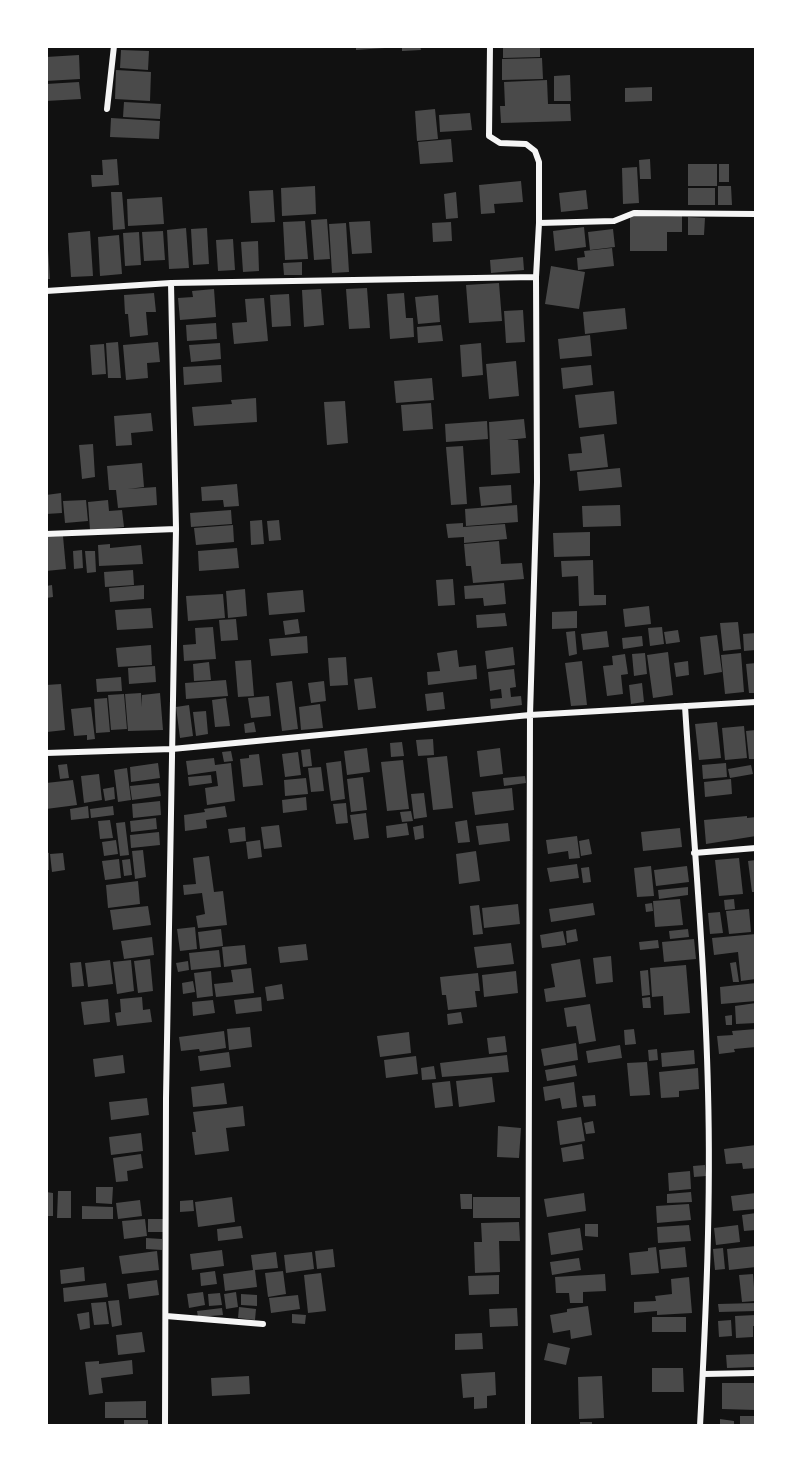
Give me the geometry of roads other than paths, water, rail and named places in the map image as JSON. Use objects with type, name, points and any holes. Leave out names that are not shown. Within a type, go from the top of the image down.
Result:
[{"type":"street","points":[[107,109],[114,46]]},
{"type":"street","points":[[490,46],[489,136],[500,143],[526,144],[535,151],[539,162],[536,277],[537,482],[530,715],[528,1425]]},
{"type":"street","points":[[539,223],[614,221],[634,213],[756,214]]},
{"type":"street","points":[[46,291],[171,283],[536,277]]},
{"type":"street","points":[[165,1425],[166,1098],[176,530],[171,283]]},
{"type":"street","points":[[46,534],[176,530]]},
{"type":"street","points":[[46,753],[172,749],[530,715],[756,702]]},
{"type":"street","points":[[685,706],[708,1091],[708,1237],[700,1425]]},
{"type":"street","points":[[694,853],[756,848]]},
{"type":"street","points":[[166,1316],[263,1324]]},
{"type":"street","points":[[703,1374],[756,1373]]}]
